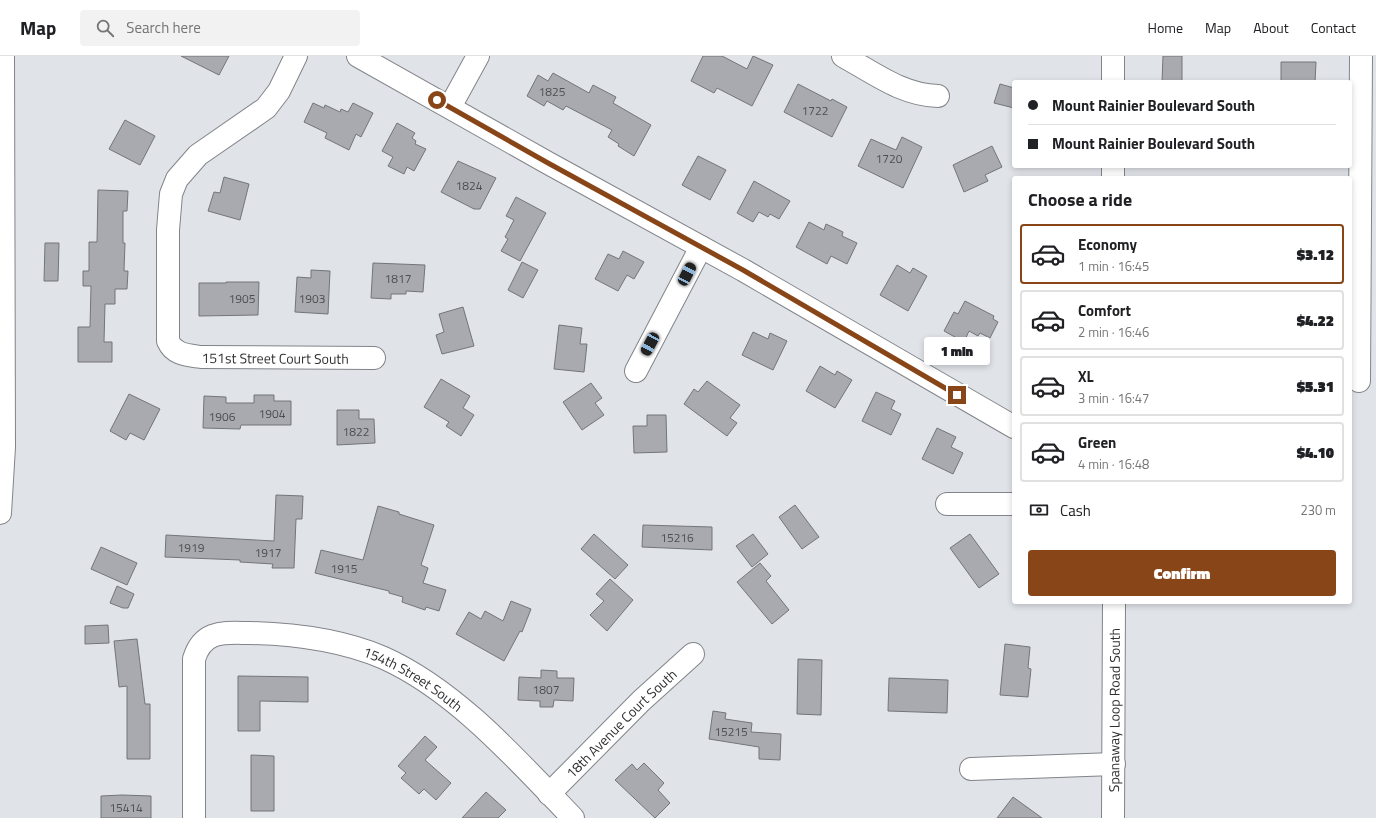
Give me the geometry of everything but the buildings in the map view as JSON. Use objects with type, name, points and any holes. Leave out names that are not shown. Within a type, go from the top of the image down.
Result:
[{"type":"street","points":[[0,513],[4,447],[3,56]]},
{"type":"street","name":"151st Street Court South","points":[[296,56],[279,92],[266,108],[198,155],[180,175],[174,186],[171,194],[168,230],[167,333],[171,347],[176,351],[201,357],[374,358]]},
{"type":"street","points":[[358,56],[701,247],[1012,426]]},
{"type":"street","points":[[450,108],[478,56]]},
{"type":"street","points":[[843,56],[905,91],[924,96],[938,96]]},
{"type":"street","points":[[1113,56],[1113,80]]},
{"type":"street","points":[[1361,56],[1362,381]]},
{"type":"street","points":[[636,372],[701,247]]},
{"type":"street","points":[[947,504],[1012,504]]},
{"type":"street","name":"Spanaway Loop Road South","points":[[1113,818],[1114,604]]},
{"type":"street","name":"154th Street South","points":[[194,818],[194,659],[197,648],[209,636],[224,633],[291,634],[341,644],[384,658],[425,681],[451,698],[573,818]]},
{"type":"street","name":"18th Avenue Court South","points":[[549,794],[641,701],[693,654]]},
{"type":"street","points":[[971,769],[1114,764]]},
{"type":"route","points":[[437,100],[743,270],[957,395]]}]
